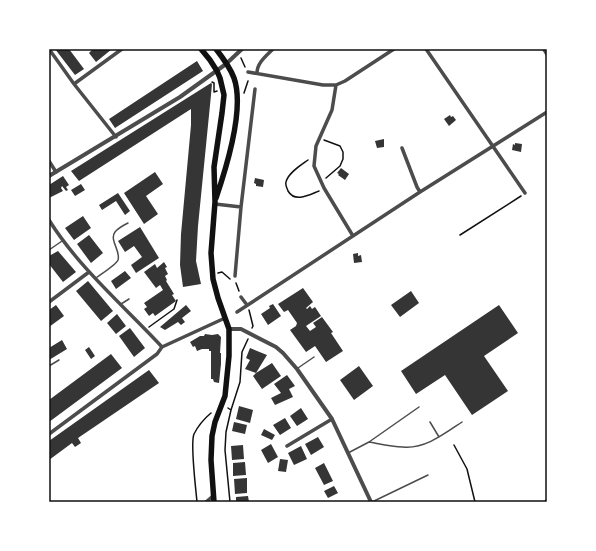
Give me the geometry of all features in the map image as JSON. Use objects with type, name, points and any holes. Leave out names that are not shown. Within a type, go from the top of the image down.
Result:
[{"type":"highway","points":[[201,49],[217,71],[224,95],[214,167],[215,203],[211,253],[212,274],[218,298],[229,329],[230,344],[229,369],[225,396],[215,422],[212,436],[210,460],[213,499]]},
{"type":"highway","points":[[215,203],[223,178],[236,118],[237,95],[234,77],[216,49]]},
{"type":"street","points":[[49,49],[74,84],[116,137]]},
{"type":"street","points":[[74,84],[122,49]]},
{"type":"street","points":[[49,176],[116,137],[180,97],[217,71],[242,49]]},
{"type":"street","points":[[257,73],[261,62],[273,49]]},
{"type":"street","points":[[248,72],[323,85],[336,85],[345,81],[394,49]]},
{"type":"street","points":[[426,49],[525,193]]},
{"type":"street","points":[[544,49],[547,54]]},
{"type":"street","points":[[336,85],[332,110],[316,146],[314,166],[324,188],[353,236]]},
{"type":"street","points":[[235,276],[241,207],[255,89]]},
{"type":"street","points":[[237,312],[420,192],[494,147],[547,112]]},
{"type":"street","points":[[402,148],[420,192]]},
{"type":"street","points":[[49,161],[56,172]]},
{"type":"street","points":[[215,203],[241,207]]},
{"type":"street","points":[[49,220],[63,241],[89,272],[162,347]]},
{"type":"street","points":[[49,302],[89,272]]},
{"type":"street","points":[[241,297],[248,305]]},
{"type":"street","points":[[49,434],[157,354],[162,347],[226,318]]},
{"type":"street","points":[[229,329],[241,329],[276,347],[297,369],[332,419],[371,502]]},
{"type":"street","points":[[287,446],[332,419]]},
{"type":"street","points":[[206,502],[213,499]]},
{"type":"lane","points":[[96,278],[118,260],[118,254],[113,237],[114,233],[128,222]]},
{"type":"lane","points":[[49,250],[63,241]]},
{"type":"lane","points":[[120,304],[129,299]]},
{"type":"lane","points":[[297,369],[314,358]]},
{"type":"lane","points":[[49,366],[59,360]]},
{"type":"lane","points":[[348,453],[369,442],[419,407]]},
{"type":"lane","points":[[430,422],[439,437]]},
{"type":"lane","points":[[369,442],[404,448],[416,447],[428,443],[462,422]]},
{"type":"lane","points":[[371,502],[428,475]]},
{"type":"path","points":[[237,54],[242,59],[248,72],[248,82],[251,84]]},
{"type":"path","points":[[319,139],[340,146],[343,152],[343,159],[340,166],[321,182]]},
{"type":"path","points":[[314,159],[307,161],[290,175],[286,181],[286,186],[293,197],[298,198],[310,195],[324,188]]},
{"type":"path","points":[[460,234],[525,193]]},
{"type":"path","points":[[212,274],[222,272],[236,283],[241,297]]},
{"type":"path","points":[[146,330],[174,309],[177,300]]},
{"type":"path","points":[[230,502],[225,450],[226,432],[240,382],[242,352],[253,326],[248,305]]},
{"type":"path","points":[[223,403],[231,410]]},
{"type":"path","points":[[197,502],[193,448],[194,435],[205,418],[211,413]]},
{"type":"path","points":[[454,445],[467,469],[475,502]]},
{"type":"building","points":[[55,49],[69,49],[84,69],[75,75]]},
{"type":"building","points":[[93,49],[112,49],[96,62],[89,53]]},
{"type":"building","points":[[197,61],[203,71],[115,128],[109,119]]},
{"type":"building","points":[[211,83],[196,261],[201,284],[183,287],[180,265],[181,234],[191,125],[191,109],[79,181],[71,171]]},
{"type":"building","points":[[450,115],[456,120],[449,126],[444,119]]},
{"type":"building","points":[[384,139],[384,147],[377,148],[375,141]]},
{"type":"building","points":[[515,143],[522,144],[521,152],[512,150],[513,144],[515,145]]},
{"type":"building","points":[[341,168],[349,174],[345,180],[337,173]]},
{"type":"building","points":[[155,172],[163,184],[146,196],[158,214],[144,224],[124,193]]},
{"type":"building","points":[[63,176],[69,185],[66,187],[68,190],[66,191],[62,186],[61,188],[63,191],[49,198],[49,185]]},
{"type":"building","points":[[255,178],[264,180],[263,187],[256,186],[254,183]]},
{"type":"building","points":[[81,184],[85,190],[75,196],[71,190]]},
{"type":"building","points":[[118,193],[130,211],[125,215],[116,201],[102,210],[99,205]]},
{"type":"building","points":[[83,216],[91,228],[74,240],[65,228]]},
{"type":"building","points":[[140,227],[159,258],[136,273],[131,265],[142,257],[134,246],[125,252],[118,241]]},
{"type":"building","points":[[89,235],[103,253],[91,263],[77,244]]},
{"type":"building","points":[[58,251],[76,272],[63,282],[49,264],[49,256]]},
{"type":"building","points":[[358,253],[358,256],[361,255],[362,262],[354,263],[353,254]]},
{"type":"building","points":[[164,262],[167,267],[165,268],[168,274],[165,276],[166,281],[174,294],[172,295],[176,301],[155,316],[153,313],[149,316],[144,309],[147,307],[144,303],[163,290],[160,285],[156,288],[144,272],[155,264],[157,268]]},
{"type":"building","points":[[125,271],[131,278],[116,289],[111,281]]},
{"type":"building","points":[[88,281],[113,311],[101,321],[76,291]]},
{"type":"building","points":[[303,288],[313,302],[306,308],[307,309],[310,306],[312,309],[315,307],[321,316],[306,326],[310,331],[316,327],[313,323],[322,317],[333,332],[331,333],[343,351],[326,362],[315,346],[306,352],[290,330],[296,326],[297,323],[288,310],[284,312],[278,304]]},
{"type":"building","points":[[411,291],[419,303],[400,317],[391,305]]},
{"type":"building","points":[[273,304],[281,316],[268,325],[261,314]]},
{"type":"building","points":[[56,305],[64,316],[49,327],[49,310]]},
{"type":"building","points":[[186,305],[191,311],[182,318],[185,322],[181,325],[178,322],[165,330],[160,327]]},
{"type":"building","points":[[499,305],[518,333],[484,356],[508,391],[472,415],[445,375],[416,394],[401,371]]},
{"type":"building","points":[[117,314],[126,326],[116,334],[107,323]]},
{"type":"building","points":[[130,328],[145,348],[134,357],[119,336]]},
{"type":"building","points":[[205,334],[218,334],[221,337],[219,383],[214,382],[213,379],[211,379],[211,351],[209,351],[209,349],[202,349],[197,351],[195,346],[193,347],[190,342],[200,336],[204,336]]},
{"type":"building","points":[[62,340],[67,349],[49,360],[49,348]]},
{"type":"building","points":[[89,347],[95,356],[91,359],[85,350]]},
{"type":"building","points":[[250,348],[267,355],[256,373],[245,369],[250,360],[246,358]]},
{"type":"building","points":[[111,354],[122,368],[49,422],[49,400]]},
{"type":"building","points":[[272,363],[281,376],[262,389],[253,376]]},
{"type":"building","points":[[359,366],[373,386],[354,400],[340,380]]},
{"type":"building","points":[[149,370],[159,383],[78,438],[81,443],[75,447],[72,443],[49,460],[49,441]]},
{"type":"building","points":[[287,375],[295,386],[289,389],[293,397],[275,405],[271,398],[281,393],[274,384]]},
{"type":"building","points":[[239,406],[253,410],[250,423],[236,419]]},
{"type":"building","points":[[301,408],[308,419],[297,426],[290,416]]},
{"type":"building","points":[[285,418],[291,428],[280,435],[273,425]]},
{"type":"building","points":[[234,422],[247,425],[245,434],[232,431]]},
{"type":"building","points":[[264,429],[275,435],[272,440],[261,435]]},
{"type":"building","points":[[318,437],[324,447],[311,455],[305,444]]},
{"type":"building","points":[[271,444],[278,457],[268,463],[261,450]]},
{"type":"building","points":[[243,445],[244,459],[232,460],[231,446]]},
{"type":"building","points":[[301,446],[307,459],[294,465],[288,453]]},
{"type":"building","points":[[280,459],[288,460],[286,472],[278,471]]},
{"type":"building","points":[[245,462],[246,475],[233,476],[233,463]]},
{"type":"building","points":[[324,463],[333,481],[324,485],[315,468]]},
{"type":"building","points":[[247,478],[247,493],[235,494],[234,479]]},
{"type":"building","points":[[334,486],[338,493],[328,498],[324,491]]},
{"type":"building","points":[[248,496],[249,502],[236,502],[236,497]]}]
